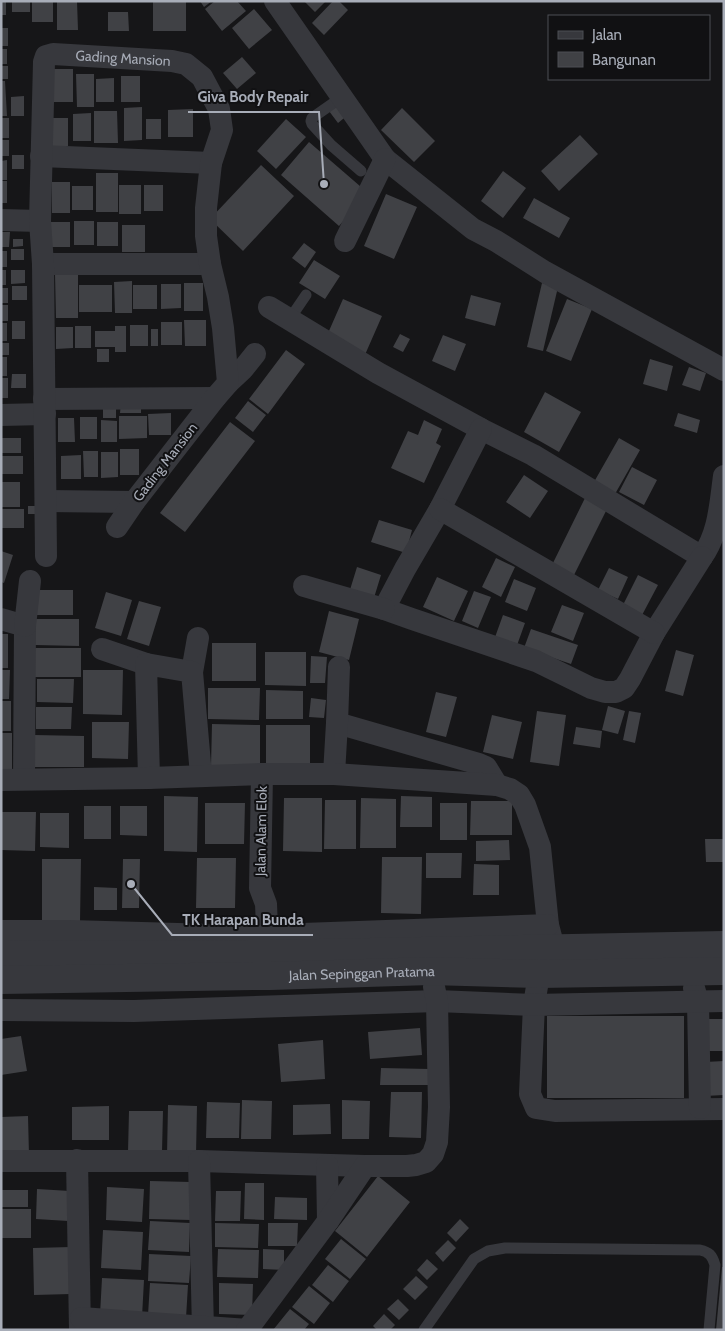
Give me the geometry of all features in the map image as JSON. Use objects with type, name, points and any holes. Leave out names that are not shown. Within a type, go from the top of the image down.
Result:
[{"type":"street","points":[[275,1],[385,159],[472,229],[724,370]]},
{"type":"street","name":"Gading Mansion","points":[[46,556],[44,264],[40,221],[44,62],[46,56],[53,54],[172,61],[186,64],[202,77],[219,109],[222,130],[211,163],[206,208],[206,236],[223,328],[222,391],[116,527]]},
{"type":"street","points":[[41,156],[211,163]]},
{"type":"street","points":[[345,242],[385,159]]},
{"type":"street","points":[[1,220],[40,221]]},
{"type":"street","points":[[44,264],[210,264]]},
{"type":"street","points":[[269,307],[378,373],[532,455],[702,557]]},
{"type":"street","points":[[1,415],[45,407],[222,391],[255,354]]},
{"type":"street","points":[[384,609],[404,569],[440,509],[481,429]]},
{"type":"street","points":[[304,586],[384,609],[536,661],[591,688],[605,692],[616,692],[624,688],[630,679],[654,633],[710,546],[716,526],[724,476]]},
{"type":"street","points":[[46,500],[134,502]]},
{"type":"street","points":[[440,509],[654,633]]},
{"type":"street","points":[[24,779],[25,626],[30,581]]},
{"type":"street","points":[[1,619],[25,626]]},
{"type":"street","points":[[198,638],[192,672],[201,775]]},
{"type":"street","points":[[102,649],[146,664],[192,672]]},
{"type":"street","points":[[146,664],[149,778]]},
{"type":"street","points":[[334,774],[339,667]]},
{"type":"street","points":[[337,723],[479,764],[486,767],[497,785]]},
{"type":"street","name":"Jalan Alam Elok","points":[[260,955],[266,904],[260,888],[262,774]]},
{"type":"street","points":[[1,780],[334,774],[497,785],[510,789],[519,795],[525,805],[540,847],[544,949],[534,1005],[530,1094],[536,1108],[555,1111],[724,1108]]},
{"type":"street","points":[[1,931],[70,931],[260,955]]},
{"type":"street","name":"Jalan Sepinggan Pratama","points":[[688,959],[724,945]]},
{"type":"street","name":"Jalan Sepinggan Pratama","points":[[1,980],[260,955],[430,971],[544,949]]},
{"type":"street","name":"Jalan Sepinggan Pratama","points":[[1,955],[260,955],[544,949],[688,959],[724,972]]},
{"type":"street","points":[[688,959],[698,1002],[700,1108]]},
{"type":"street","points":[[1,1161],[199,1161],[365,1166],[407,1166],[426,1162],[433,1154],[437,1142],[439,1107],[437,1001],[430,971]]},
{"type":"street","points":[[1,1010],[134,1011],[437,1001],[534,1005],[724,1001]]},
{"type":"street","points":[[77,1160],[81,1324],[247,1330],[328,1222],[365,1166]]},
{"type":"street","points":[[199,1161],[203,1328]]},
{"type":"street","points":[[327,1165],[328,1222]]},
{"type":"lane","points":[[342,97],[312,118],[311,121],[331,145],[361,171]]},
{"type":"lane","points":[[289,320],[306,295]]},
{"type":"lane","points":[[424,1330],[474,1259],[488,1251],[505,1248],[700,1250],[708,1252],[713,1256],[715,1265],[709,1330]]},
{"type":"building","points":[[1,1],[6,1],[6,15],[1,15]]},
{"type":"building","points":[[12,1],[30,1],[30,12],[12,12]]},
{"type":"building","points":[[32,1],[53,1],[53,22],[32,22]]},
{"type":"building","points":[[57,1],[77,1],[78,30],[57,30]]},
{"type":"building","points":[[153,1],[186,1],[186,31],[153,31]]},
{"type":"building","points":[[200,1],[212,1],[204,7]]},
{"type":"building","points":[[215,1],[237,1],[246,11],[222,31],[205,9]]},
{"type":"building","points":[[304,1],[326,1],[315,12]]},
{"type":"building","points":[[333,1],[339,1],[348,10],[324,35],[312,23]]},
{"type":"building","points":[[254,9],[272,30],[249,49],[232,28]]},
{"type":"building","points":[[108,12],[128,12],[129,31],[108,31]]},
{"type":"building","points":[[1,28],[8,28],[8,46],[1,46]]},
{"type":"building","points":[[1,49],[7,49],[7,64],[1,64]]},
{"type":"building","points":[[242,57],[256,73],[237,89],[223,73]]},
{"type":"building","points":[[1,66],[8,66],[8,79],[1,79]]},
{"type":"building","points":[[51,69],[73,69],[73,102],[52,102]]},
{"type":"building","points":[[76,74],[94,74],[94,107],[77,107]]},
{"type":"building","points":[[121,76],[140,76],[140,102],[121,102]]},
{"type":"building","points":[[114,78],[114,102],[96,102],[96,79]]},
{"type":"building","points":[[1,81],[5,81],[7,116],[1,116]]},
{"type":"building","points":[[24,96],[24,116],[11,116],[11,97]]},
{"type":"building","points":[[341,102],[349,114],[338,123],[329,111]]},
{"type":"building","points":[[142,107],[142,140],[124,141],[124,108]]},
{"type":"building","points":[[402,108],[435,141],[414,162],[381,130]]},
{"type":"building","points":[[193,109],[193,137],[168,137],[168,110]]},
{"type":"building","points":[[94,111],[117,111],[118,143],[94,143]]},
{"type":"building","points":[[91,113],[91,141],[73,141],[73,114]]},
{"type":"building","points":[[1,118],[9,118],[9,138],[1,138]]},
{"type":"building","points":[[45,118],[68,118],[68,146],[46,147]]},
{"type":"building","points":[[146,119],[161,119],[161,139],[146,139]]},
{"type":"building","points":[[286,119],[306,137],[276,169],[257,151]]},
{"type":"building","points":[[580,135],[598,154],[559,191],[541,171]]},
{"type":"building","points":[[1,140],[9,140],[9,156],[1,156]]},
{"type":"building","points":[[309,142],[368,193],[339,226],[281,175]]},
{"type":"building","points":[[12,155],[24,155],[24,169],[12,169]]},
{"type":"building","points":[[7,160],[7,180],[1,180],[1,161]]},
{"type":"building","points":[[261,165],[294,196],[243,251],[210,219]]},
{"type":"building","points":[[503,171],[526,188],[503,218],[481,201]]},
{"type":"building","points":[[96,173],[118,173],[118,212],[96,212]]},
{"type":"building","points":[[1,181],[7,181],[7,203],[1,203]]},
{"type":"building","points":[[52,182],[70,182],[70,213],[52,213]]},
{"type":"building","points":[[119,185],[141,185],[141,214],[119,214]]},
{"type":"building","points":[[144,185],[163,185],[163,211],[144,211]]},
{"type":"building","points":[[72,186],[93,186],[93,210],[72,210]]},
{"type":"building","points":[[386,194],[417,207],[394,259],[364,246]]},
{"type":"building","points":[[534,198],[570,218],[559,238],[523,218]]},
{"type":"building","points":[[74,221],[94,221],[94,245],[74,245]]},
{"type":"building","points":[[45,222],[70,222],[70,247],[45,247]]},
{"type":"building","points":[[97,222],[118,222],[118,246],[97,246]]},
{"type":"building","points":[[122,225],[145,225],[145,252],[122,252]]},
{"type":"building","points":[[1,232],[10,232],[9,247],[1,247]]},
{"type":"building","points":[[13,239],[23,239],[23,246],[13,247]]},
{"type":"building","points":[[304,243],[316,252],[305,268],[292,258]]},
{"type":"building","points":[[11,249],[24,249],[24,260],[11,260]]},
{"type":"building","points":[[1,251],[7,251],[7,267],[1,267]]},
{"type":"building","points":[[314,260],[340,276],[325,299],[299,283]]},
{"type":"building","points":[[1,270],[6,270],[6,285],[1,285]]},
{"type":"building","points":[[11,270],[25,270],[25,283],[11,284]]},
{"type":"building","points":[[55,274],[78,274],[78,318],[56,318]]},
{"type":"building","points":[[132,281],[132,313],[115,313],[114,282]]},
{"type":"building","points":[[184,283],[203,283],[203,311],[184,311]]},
{"type":"building","points":[[542,283],[558,287],[543,351],[527,347]]},
{"type":"building","points":[[161,284],[181,284],[181,308],[161,309]]},
{"type":"building","points":[[79,285],[112,285],[112,312],[79,312]]},
{"type":"building","points":[[133,285],[157,285],[157,309],[133,309]]},
{"type":"building","points":[[12,286],[27,286],[27,300],[12,300]]},
{"type":"building","points":[[1,288],[8,288],[8,303],[1,303]]},
{"type":"building","points":[[471,295],[501,303],[495,326],[465,318]]},
{"type":"building","points":[[343,299],[382,316],[364,357],[325,340]]},
{"type":"building","points":[[567,299],[592,309],[571,361],[546,351]]},
{"type":"building","points":[[1,305],[8,305],[8,321],[1,321]]},
{"type":"building","points":[[184,320],[206,320],[206,346],[185,346]]},
{"type":"building","points":[[12,321],[25,321],[25,339],[12,339]]},
{"type":"building","points":[[161,322],[182,322],[182,345],[161,345]]},
{"type":"building","points":[[1,323],[7,323],[7,341],[1,341]]},
{"type":"building","points":[[130,325],[148,325],[148,346],[130,346]]},
{"type":"building","points":[[75,326],[91,326],[91,348],[75,348]]},
{"type":"building","points":[[115,326],[126,326],[126,352],[115,352],[115,347],[95,347],[95,331],[115,331]]},
{"type":"building","points":[[56,327],[73,327],[73,348],[56,349]]},
{"type":"building","points":[[151,329],[158,329],[158,346],[151,346]]},
{"type":"building","points":[[400,334],[410,339],[403,352],[393,347]]},
{"type":"building","points":[[443,335],[466,344],[455,371],[432,361]]},
{"type":"building","points":[[1,343],[9,343],[9,355],[1,355]]},
{"type":"building","points":[[97,349],[109,349],[109,362],[97,362]]},
{"type":"building","points":[[286,350],[305,364],[268,414],[249,399]]},
{"type":"building","points":[[1,357],[7,357],[7,376],[1,376]]},
{"type":"building","points":[[650,359],[673,366],[667,391],[643,384]]},
{"type":"building","points":[[689,367],[706,373],[700,391],[682,385]]},
{"type":"building","points":[[12,374],[26,374],[26,388],[11,388]]},
{"type":"building","points":[[1,378],[8,378],[8,398],[1,398]]},
{"type":"building","points":[[545,392],[581,412],[559,452],[524,432]]},
{"type":"building","points":[[248,401],[266,415],[253,432],[235,418]]},
{"type":"building","points":[[103,403],[116,403],[116,418],[103,418]]},
{"type":"building","points":[[121,403],[141,403],[141,413],[120,413]]},
{"type":"building","points":[[171,413],[171,435],[149,435],[148,414]]},
{"type":"building","points":[[678,413],[700,420],[697,433],[674,426]]},
{"type":"building","points":[[119,416],[147,416],[147,438],[119,439]]},
{"type":"building","points":[[80,417],[97,417],[97,439],[80,439]]},
{"type":"building","points":[[58,418],[74,418],[75,442],[58,442]]},
{"type":"building","points":[[101,420],[117,421],[117,442],[101,442]]},
{"type":"building","points":[[424,420],[442,429],[436,443],[441,446],[424,483],[391,468],[408,431],[418,435]]},
{"type":"building","points":[[230,422],[255,441],[185,532],[160,513]]},
{"type":"building","points":[[1,438],[21,438],[21,453],[1,453]]},
{"type":"building","points":[[619,438],[640,450],[615,494],[594,482]]},
{"type":"building","points":[[120,449],[139,449],[139,475],[120,475]]},
{"type":"building","points":[[83,451],[98,451],[98,477],[84,477]]},
{"type":"building","points":[[101,452],[118,452],[118,477],[101,478]]},
{"type":"building","points":[[81,455],[81,479],[61,479],[61,456]]},
{"type":"building","points":[[1,456],[23,456],[23,474],[1,474]]},
{"type":"building","points":[[632,467],[657,480],[644,505],[619,492]]},
{"type":"building","points":[[524,475],[548,491],[530,518],[506,502]]},
{"type":"building","points":[[1,482],[20,482],[20,507],[1,507]]},
{"type":"building","points":[[585,498],[607,509],[574,575],[552,565]]},
{"type":"building","points":[[28,506],[39,506],[39,514],[28,514]]},
{"type":"building","points":[[1,509],[24,509],[24,528],[1,528]]},
{"type":"building","points":[[379,520],[412,530],[406,553],[371,542]]},
{"type":"building","points":[[1,551],[13,555],[4,583],[1,582]]},
{"type":"building","points":[[496,558],[515,567],[501,597],[482,587]]},
{"type":"building","points":[[357,567],[381,575],[373,601],[349,593]]},
{"type":"building","points":[[609,568],[628,577],[618,599],[598,590]]},
{"type":"building","points":[[638,575],[658,585],[641,617],[622,607]]},
{"type":"building","points":[[437,577],[468,591],[454,621],[423,607]]},
{"type":"building","points":[[514,579],[536,588],[527,611],[505,602]]},
{"type":"building","points":[[35,590],[73,590],[73,615],[35,615]]},
{"type":"building","points":[[474,591],[491,597],[478,628],[462,621]]},
{"type":"building","points":[[106,592],[132,600],[121,636],[95,628]]},
{"type":"building","points":[[139,601],[161,607],[149,646],[127,639]]},
{"type":"building","points":[[562,605],[584,613],[573,641],[551,632]]},
{"type":"building","points":[[329,611],[359,619],[349,660],[319,652]]},
{"type":"building","points":[[503,615],[525,623],[516,648],[494,640]]},
{"type":"building","points":[[35,619],[79,619],[79,646],[35,645]]},
{"type":"building","points":[[531,629],[578,645],[571,664],[524,648]]},
{"type":"building","points":[[1,634],[8,634],[8,668],[1,668]]},
{"type":"building","points":[[212,643],[256,643],[256,681],[212,681]]},
{"type":"building","points":[[35,648],[81,648],[81,677],[35,677]]},
{"type":"building","points":[[676,650],[694,655],[683,696],[665,691]]},
{"type":"building","points":[[265,652],[306,652],[306,686],[265,685]]},
{"type":"building","points":[[311,656],[327,657],[325,683],[310,683]]},
{"type":"building","points":[[1,670],[10,670],[9,699],[1,699]]},
{"type":"building","points":[[83,670],[123,670],[122,715],[83,714]]},
{"type":"building","points":[[37,679],[74,679],[73,703],[37,702]]},
{"type":"building","points":[[208,688],[260,688],[259,720],[208,719]]},
{"type":"building","points":[[266,690],[303,691],[303,719],[266,719]]},
{"type":"building","points":[[436,692],[457,697],[446,737],[426,732]]},
{"type":"building","points":[[311,698],[326,700],[324,718],[309,717]]},
{"type":"building","points":[[1,701],[11,701],[11,731],[1,731]]},
{"type":"building","points":[[608,706],[625,711],[618,734],[602,730]]},
{"type":"building","points":[[36,707],[72,707],[71,729],[36,729]]},
{"type":"building","points":[[537,711],[566,715],[559,766],[530,762]]},
{"type":"building","points":[[629,711],[641,713],[635,743],[623,740]]},
{"type":"building","points":[[492,715],[522,722],[513,759],[483,752]]},
{"type":"building","points":[[92,722],[129,722],[128,759],[92,758]]},
{"type":"building","points":[[212,724],[260,725],[260,766],[211,766]]},
{"type":"building","points":[[266,725],[310,725],[310,765],[266,764]]},
{"type":"building","points":[[576,727],[602,731],[600,748],[573,744]]},
{"type":"building","points":[[1,733],[12,733],[12,770],[1,770]]},
{"type":"building","points":[[34,735],[84,736],[84,767],[34,767]]},
{"type":"building","points":[[164,796],[198,797],[197,852],[164,851]]},
{"type":"building","points":[[401,796],[432,797],[432,827],[400,827]]},
{"type":"building","points":[[284,798],[322,798],[322,852],[283,851]]},
{"type":"building","points":[[361,798],[396,799],[396,848],[360,848]]},
{"type":"building","points":[[325,800],[356,800],[356,849],[324,849]]},
{"type":"building","points":[[471,801],[512,801],[512,835],[470,835]]},
{"type":"building","points":[[205,803],[245,803],[244,844],[205,844]]},
{"type":"building","points":[[440,803],[467,803],[467,840],[440,840]]},
{"type":"building","points":[[84,806],[111,806],[111,839],[84,839]]},
{"type":"building","points":[[120,806],[147,806],[147,836],[120,835]]},
{"type":"building","points":[[2,812],[36,812],[35,851],[1,850]]},
{"type":"building","points":[[40,813],[69,813],[69,848],[40,847]]},
{"type":"building","points":[[705,839],[724,839],[724,862],[706,862]]},
{"type":"building","points":[[509,840],[510,860],[476,861],[476,841]]},
{"type":"building","points":[[426,853],[462,853],[461,878],[426,878]]},
{"type":"building","points":[[382,857],[422,857],[421,914],[381,913]]},
{"type":"building","points":[[197,858],[236,858],[235,908],[196,908]]},
{"type":"building","points":[[42,859],[81,859],[80,922],[42,921]]},
{"type":"building","points":[[123,859],[140,859],[139,908],[122,908]]},
{"type":"building","points":[[474,864],[499,865],[499,895],[473,895]]},
{"type":"building","points":[[94,887],[117,888],[117,910],[94,910]]},
{"type":"building","points":[[547,1016],[684,1016],[684,1098],[547,1098]]},
{"type":"building","points":[[709,1019],[724,1019],[724,1051],[709,1051]]},
{"type":"building","points":[[420,1028],[422,1055],[370,1059],[368,1032]]},
{"type":"building","points":[[21,1036],[27,1071],[1,1075],[1,1039]]},
{"type":"building","points":[[323,1040],[325,1079],[281,1082],[278,1044]]},
{"type":"building","points":[[724,1061],[724,1095],[705,1096],[705,1062]]},
{"type":"building","points":[[381,1068],[430,1069],[430,1085],[380,1085]]},
{"type":"building","points":[[391,1092],[422,1092],[421,1138],[389,1137]]},
{"type":"building","points":[[242,1100],[272,1101],[271,1139],[241,1139]]},
{"type":"building","points":[[342,1100],[370,1101],[369,1139],[342,1139]]},
{"type":"building","points":[[207,1102],[240,1103],[239,1138],[206,1138]]},
{"type":"building","points":[[330,1104],[331,1134],[293,1135],[293,1105]]},
{"type":"building","points":[[168,1105],[197,1106],[196,1155],[167,1155]]},
{"type":"building","points":[[109,1106],[109,1140],[72,1140],[72,1107]]},
{"type":"building","points":[[129,1111],[163,1111],[162,1152],[128,1152]]},
{"type":"building","points":[[28,1116],[29,1155],[1,1156],[1,1117]]},
{"type":"building","points":[[378,1176],[410,1202],[367,1257],[335,1231]]},
{"type":"building","points":[[150,1181],[191,1182],[191,1220],[149,1219]]},
{"type":"building","points":[[245,1183],[264,1183],[264,1220],[244,1219]]},
{"type":"building","points":[[107,1187],[144,1189],[142,1222],[106,1220]]},
{"type":"building","points":[[37,1189],[70,1191],[68,1221],[36,1219]]},
{"type":"building","points":[[1,1190],[28,1190],[28,1207],[1,1207]]},
{"type":"building","points":[[216,1191],[241,1191],[240,1221],[215,1221]]},
{"type":"building","points":[[275,1197],[307,1198],[307,1220],[274,1219]]},
{"type":"building","points":[[1,1209],[31,1209],[31,1238],[1,1238]]},
{"type":"building","points":[[460,1219],[469,1228],[456,1242],[447,1233]]},
{"type":"building","points":[[150,1221],[190,1223],[189,1252],[148,1250]]},
{"type":"building","points":[[215,1223],[259,1224],[258,1248],[215,1247]]},
{"type":"building","points":[[268,1223],[298,1223],[297,1246],[268,1246]]},
{"type":"building","points":[[103,1230],[143,1232],[141,1270],[101,1268]]},
{"type":"building","points":[[341,1239],[366,1259],[350,1279],[325,1259]]},
{"type":"building","points":[[448,1240],[456,1248],[443,1262],[435,1253]]},
{"type":"building","points":[[71,1247],[71,1294],[34,1295],[33,1248]]},
{"type":"building","points":[[218,1249],[259,1250],[258,1278],[217,1277]]},
{"type":"building","points":[[263,1249],[284,1250],[284,1270],[263,1269]]},
{"type":"building","points":[[149,1254],[191,1256],[189,1283],[148,1281]]},
{"type":"building","points":[[427,1259],[438,1269],[427,1280],[417,1270]]},
{"type":"building","points":[[328,1265],[349,1281],[333,1302],[312,1285]]},
{"type":"building","points":[[722,1267],[724,1267],[724,1330],[716,1330]]},
{"type":"building","points":[[416,1276],[428,1287],[415,1300],[403,1289]]},
{"type":"building","points":[[102,1278],[144,1280],[142,1317],[100,1315]]},
{"type":"building","points":[[150,1283],[188,1285],[186,1318],[148,1315]]},
{"type":"building","points":[[219,1283],[253,1284],[252,1315],[219,1314]]},
{"type":"building","points":[[309,1286],[330,1303],[314,1324],[292,1307]]},
{"type":"building","points":[[398,1299],[409,1310],[399,1320],[387,1309]]},
{"type":"building","points":[[290,1309],[309,1324],[304,1330],[273,1330]]},
{"type":"building","points":[[384,1314],[395,1325],[390,1330],[377,1330],[373,1326]]},
{"type":"place","name":"Giva Body Repair","points":[[324,184]]},
{"type":"place","name":"TK Harapan Bunda","points":[[131,884]]}]
